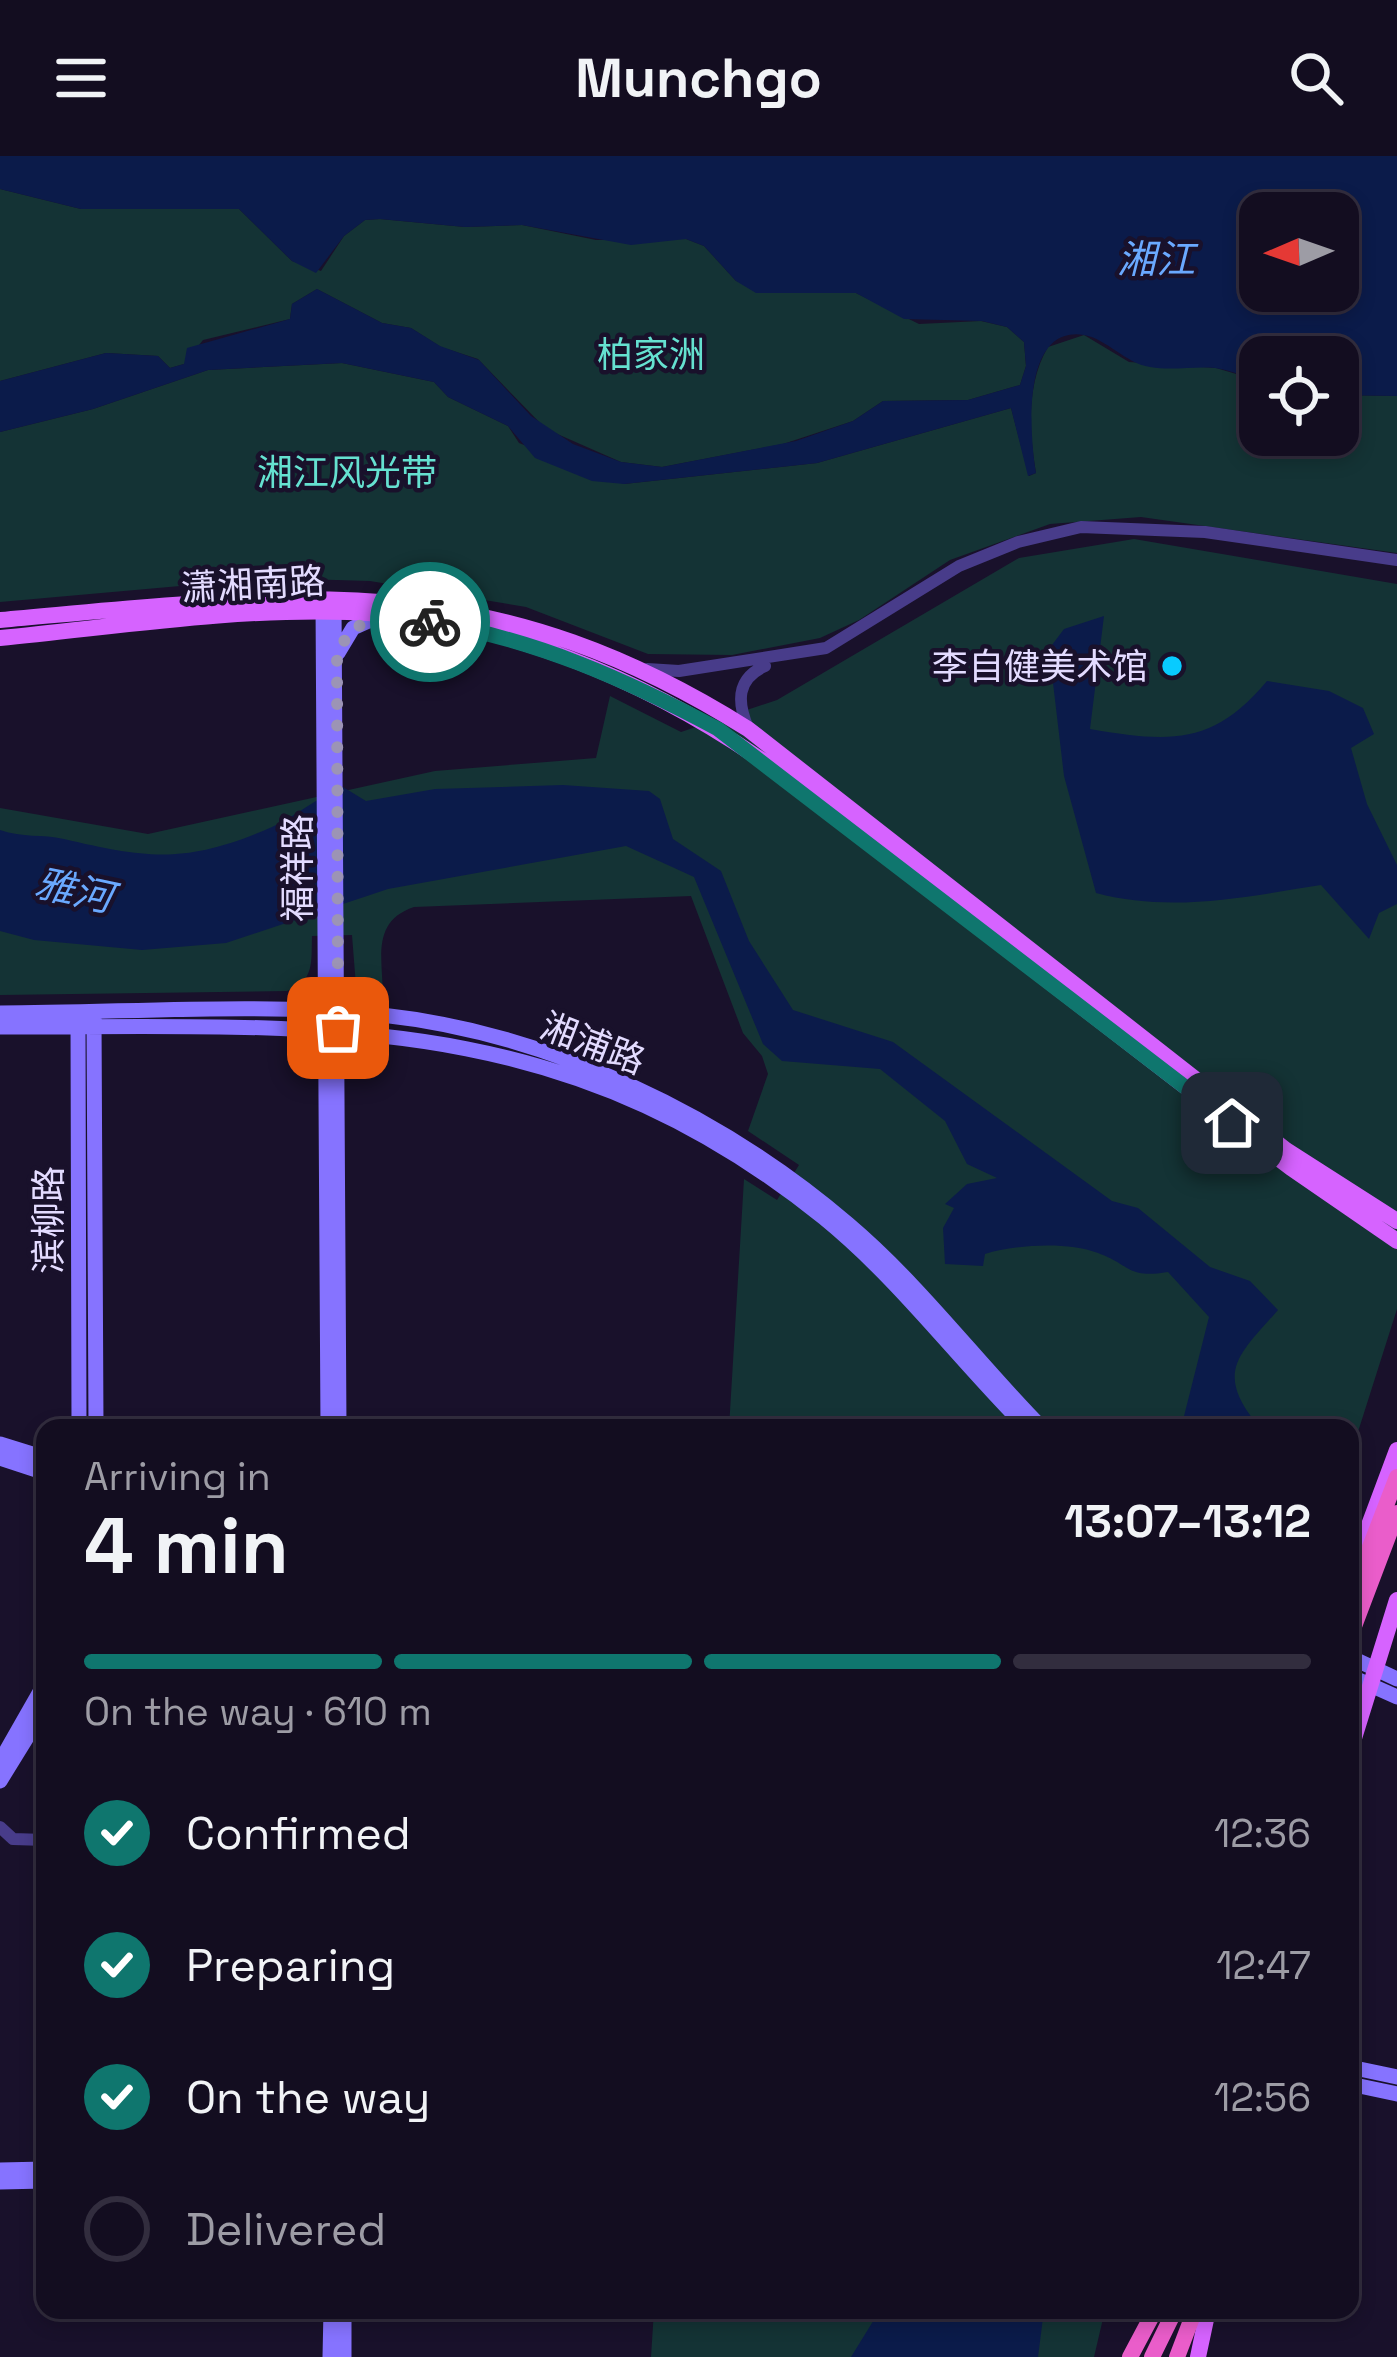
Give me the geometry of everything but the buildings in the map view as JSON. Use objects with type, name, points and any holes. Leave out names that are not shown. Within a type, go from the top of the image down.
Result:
[{"type":"highway","points":[[1359,1576],[1397,1477]]},
{"type":"highway","points":[[1359,1612],[1397,1513]]},
{"type":"highway","points":[[1130,2357],[1150,2319]]},
{"type":"highway","points":[[1140,2357],[1152,2319]]},
{"type":"highway","points":[[1154,2357],[1187,2319]]},
{"type":"highway","points":[[1177,2357],[1191,2319]]},
{"type":"highway","points":[[1186,2357],[1192,2319]]},
{"type":"main road","name":"潇湘南路","points":[[0,620],[329,604],[469,612],[565,639],[632,666],[748,729],[1286,1150],[1397,1221]]},
{"type":"main road","name":"潇湘南路","points":[[0,638],[286,614],[329,604],[488,634],[562,655],[638,686],[718,729],[1291,1168],[1397,1240]]},
{"type":"main road","name":"福祥路","points":[[329,604],[324,651],[332,781]]},
{"type":"main road","name":"福祥路","points":[[328,1419],[336,674],[329,604]]},
{"type":"main road","points":[[286,614],[313,625],[324,651]]},
{"type":"main road","points":[[336,674],[340,646],[353,628],[369,618],[386,616]]},
{"type":"main road","points":[[333,967],[349,1000],[383,1015]]},
{"type":"main road","points":[[333,967],[315,996],[285,1019],[314,1040],[331,1064],[348,1040],[373,1032]]},
{"type":"main road","name":"湘浦路","points":[[0,1013],[142,1026],[285,1019]]},
{"type":"main road","name":"湘浦路","points":[[0,1027],[86,1020],[332,1020],[383,1015],[468,1032],[572,1063],[682,1112],[747,1149],[859,1233],[1034,1419]]},
{"type":"main road","name":"滨柳路","points":[[77,1419],[86,1020]]},
{"type":"main road","name":"湘浦路","points":[[332,1020],[373,1032],[472,1047],[565,1073],[684,1125],[806,1204],[869,1258],[1019,1419]]},
{"type":"main road","points":[[34,1027],[61,1037],[86,1067],[108,1040],[142,1026]]},
{"type":"main road","name":"福祥路","points":[[331,1064],[340,1419]]},
{"type":"main road","name":"滨柳路","points":[[86,1067],[96,1419]]},
{"type":"main road","points":[[0,1444],[36,1462]]},
{"type":"main road","points":[[1359,1552],[1397,1450]]},
{"type":"main road","points":[[0,1458],[36,1464]]},
{"type":"main road","points":[[1359,1721],[1397,1600]]},
{"type":"main road","points":[[1359,1666],[1397,1697]]},
{"type":"main road","points":[[1359,1677],[1397,1679]]},
{"type":"main road","points":[[0,1762],[36,1699]]},
{"type":"main road","points":[[0,1781],[36,1723]]},
{"type":"main road","points":[[1359,2069],[1397,2077]]},
{"type":"main road","points":[[1359,2086],[1397,2093]]},
{"type":"main road","points":[[0,2170],[36,2169]]},
{"type":"main road","points":[[0,2182],[36,2181]]},
{"type":"main road","points":[[330,2357],[331,2319]]},
{"type":"main road","points":[[344,2319],[344,2357]]},
{"type":"main road","points":[[1154,2357],[1155,2319]]},
{"type":"main road","points":[[1194,2319],[1198,2357]]},
{"type":"street","points":[[632,666],[679,671],[768,661],[826,648],[959,566],[1018,542],[1070,529],[1146,526],[1397,562]]},
{"type":"street","points":[[748,729],[739,698],[754,670],[827,651],[952,574],[1034,542],[1123,530],[1397,562]]},
{"type":"street","points":[[0,1827],[13,1838],[36,1841]]},
{"type":"street","points":[[0,1845],[36,1843]]},
{"type":"green space","name":"柏家洲","points":[[0,189],[81,209],[239,209],[292,261],[321,271],[344,236],[365,220],[465,227],[522,225],[596,240],[686,239],[704,246],[736,281],[785,293],[856,293],[919,324],[981,321],[1007,327],[1024,342],[1026,366],[1020,385],[968,400],[883,401],[853,421],[783,444],[662,467],[621,462],[546,429],[478,359],[441,347],[411,328],[382,323],[317,289],[292,304],[290,319],[203,340],[184,364],[170,368],[158,356],[106,353],[0,381]]},
{"type":"green space","name":"湘江风光带","points":[[1084,335],[1129,362],[1216,368],[1239,375],[1239,456],[1359,456],[1359,395],[1397,396],[1397,553],[1141,517],[1050,524],[950,560],[859,620],[820,638],[732,655],[648,654],[526,607],[370,581],[270,578],[0,602],[0,432],[93,409],[208,370],[342,363],[434,382],[448,397],[508,426],[519,443],[624,484],[817,463],[1011,408],[1029,476],[1036,473],[1031,408],[1048,347]]},
{"type":"green space","points":[[1134,539],[1397,584],[1397,1309],[1359,1429],[1359,1419],[730,1419],[744,1179],[777,1200],[799,1165],[748,1131],[768,1074],[762,1056],[743,1033],[691,896],[414,907],[391,921],[385,931],[383,994],[356,986],[352,935],[312,936],[307,976],[287,991],[0,995],[0,808],[148,834],[435,771],[596,758],[610,696],[681,732],[777,700],[1019,558]]},
{"type":"green space","points":[[653,2319],[1103,2319],[1094,2357],[651,2357]]},
{"type":"water","name":"湘江","points":[[0,156],[1397,156],[1397,396],[1359,395],[1359,336],[1239,336],[1239,374],[1215,368],[1150,367],[1092,337],[1063,337],[1049,347],[1039,365],[1032,411],[1036,473],[1028,476],[1011,408],[817,463],[624,484],[592,481],[535,458],[508,426],[448,397],[434,382],[342,363],[208,370],[93,409],[0,432],[0,381],[106,353],[158,356],[170,368],[184,364],[187,348],[290,319],[292,304],[317,289],[382,323],[411,328],[440,346],[479,360],[531,416],[573,444],[621,462],[662,467],[796,441],[853,421],[883,401],[968,400],[1020,385],[1026,366],[1024,342],[1007,327],[982,321],[904,319],[856,293],[756,293],[736,281],[704,246],[686,239],[631,245],[522,225],[465,227],[365,220],[344,236],[316,273],[292,261],[239,209],[81,209],[0,189]]},
{"type":"water","points":[[1104,616],[1090,729],[1143,736],[1187,735],[1227,718],[1267,681],[1329,691],[1363,708],[1374,734],[1351,748],[1367,804],[1397,865],[1397,904],[1379,913],[1369,939],[1321,885],[1180,902],[1096,893],[1064,776],[1049,649],[1064,629]]},
{"type":"water","name":"雅河","points":[[563,785],[649,791],[660,799],[673,839],[721,871],[749,941],[793,1010],[893,1042],[1112,1201],[1138,1208],[1210,1267],[1250,1281],[1278,1310],[1237,1363],[1237,1389],[1253,1419],[1183,1419],[1209,1317],[1168,1272],[1137,1272],[1098,1253],[1056,1246],[985,1254],[983,1266],[945,1264],[943,1228],[954,1208],[945,1204],[967,1184],[997,1178],[967,1164],[945,1121],[880,1069],[782,1061],[763,1044],[694,877],[626,846],[388,889],[226,943],[142,950],[34,940],[0,931],[0,830],[145,854],[191,852],[242,839],[343,787],[366,801],[435,789]]},
{"type":"water","points":[[874,2319],[1043,2319],[1038,2357],[851,2357]]},
{"type":"way so far","points":[[338,1028],[337,658],[353,628],[369,618],[430,622]]},
{"type":"place","name":"李自健美术馆","points":[[1172,666]]},
{"type":"route","points":[[430,622],[562,655],[638,686],[718,729],[1232,1123]]}]
